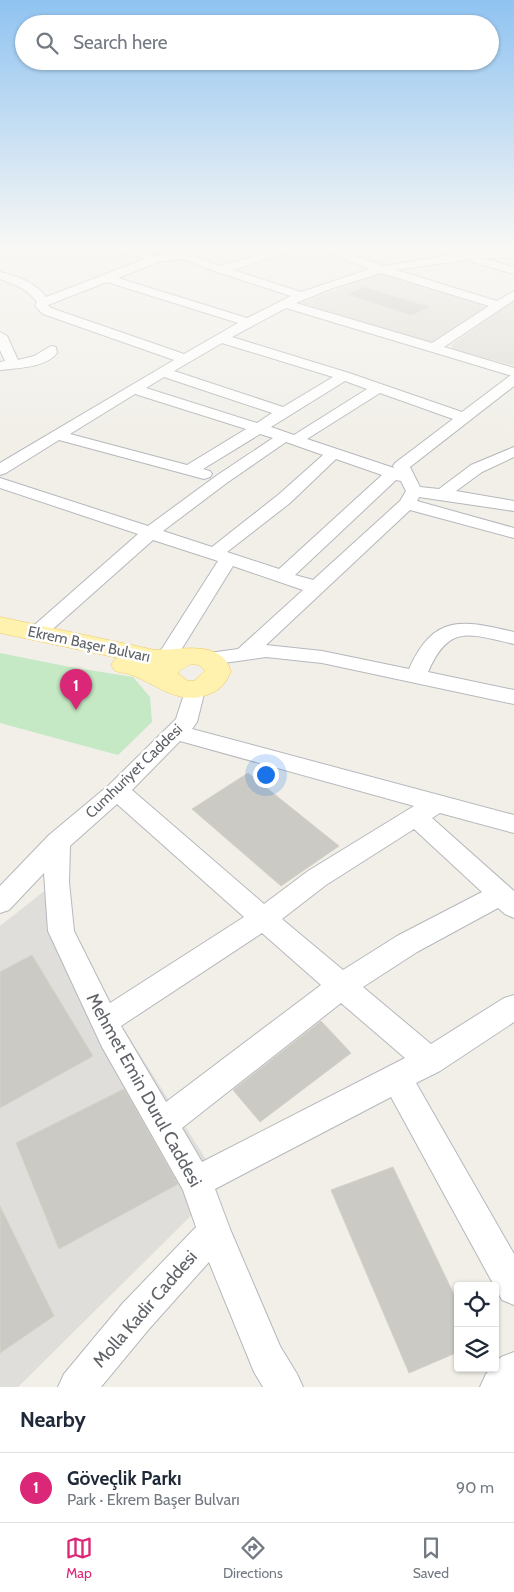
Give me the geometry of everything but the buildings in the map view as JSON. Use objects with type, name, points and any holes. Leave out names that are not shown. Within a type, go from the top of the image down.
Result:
[{"type":"main road","name":"Ekrem Başer Bulvarı","points":[[0,625],[155,658],[171,665]]},
{"type":"main road","name":"Ekrem Başer Bulvarı","points":[[0,640],[138,667],[171,665]]},
{"type":"main road","points":[[199,656],[209,659],[219,670],[218,676],[213,683],[194,690],[184,689],[171,665],[199,656]]},
{"type":"street","points":[[49,312],[185,358]]},
{"type":"street","points":[[213,312],[249,323]]},
{"type":"street","points":[[0,470],[185,358],[271,312]]},
{"type":"street","points":[[312,312],[514,372]]},
{"type":"street","points":[[434,348],[489,312]]},
{"type":"street","points":[[0,336],[7,365],[41,359],[50,353],[51,350]]},
{"type":"street","points":[[221,338],[344,376],[464,418]]},
{"type":"street","points":[[163,372],[284,412]]},
{"type":"street","points":[[190,470],[344,376]]},
{"type":"street","points":[[405,487],[401,466],[514,379]]},
{"type":"street","points":[[38,632],[150,533],[222,479],[378,388]]},
{"type":"street","points":[[133,390],[259,428],[332,454],[514,533]]},
{"type":"street","points":[[57,435],[222,479]]},
{"type":"street","points":[[443,494],[459,479],[490,461],[514,452]]},
{"type":"street","points":[[171,665],[193,612],[221,557],[332,454]]},
{"type":"street","points":[[0,483],[317,588]]},
{"type":"street","points":[[244,654],[317,588],[405,487]]},
{"type":"street","points":[[282,576],[405,487],[514,506]]},
{"type":"street","points":[[416,677],[434,643],[447,632],[468,628],[514,638]]},
{"type":"street","points":[[209,659],[266,651],[322,657],[514,697]]},
{"type":"street","name":"Cumhuriyet Caddesi","points":[[0,883],[58,842],[117,791],[186,722],[194,690]]},
{"type":"street","points":[[176,732],[514,824]]},
{"type":"street","points":[[117,791],[263,919],[430,1061]]},
{"type":"street","points":[[104,1022],[263,919],[316,878],[437,803]]},
{"type":"street","points":[[162,1124],[341,986],[407,944],[507,901],[454,850],[415,817]]},
{"type":"street","name":"Cumhuriyet Caddesi","points":[[0,903],[58,842]]},
{"type":"street","name":"Mehmet Emin Durul Caddesi","points":[[58,842],[56,882],[61,931],[104,1022],[196,1182],[214,1232],[267,1358],[284,1387]]},
{"type":"street","points":[[196,1182],[430,1061],[514,1006]]},
{"type":"street","points":[[397,1078],[514,1288]]},
{"type":"street","name":"Molla Kadir Caddesi","points":[[77,1387],[136,1316],[214,1232]]},
{"type":"street","points":[[499,1387],[514,1370]]},
{"type":"shaded area","points":[[330,312],[480,312],[438,341],[430,342]]},
{"type":"shaded area","points":[[499,312],[514,312],[514,366],[453,349],[451,345]]},
{"type":"shaded area","points":[[62,877],[80,959],[222,1185],[18,1387],[0,1387],[0,926]]},
{"type":"green space","points":[[0,653],[133,677],[150,697],[152,722],[118,755],[0,723]]},
{"type":"place","name":"Göveçlik Parkı","points":[[76,710]]}]
